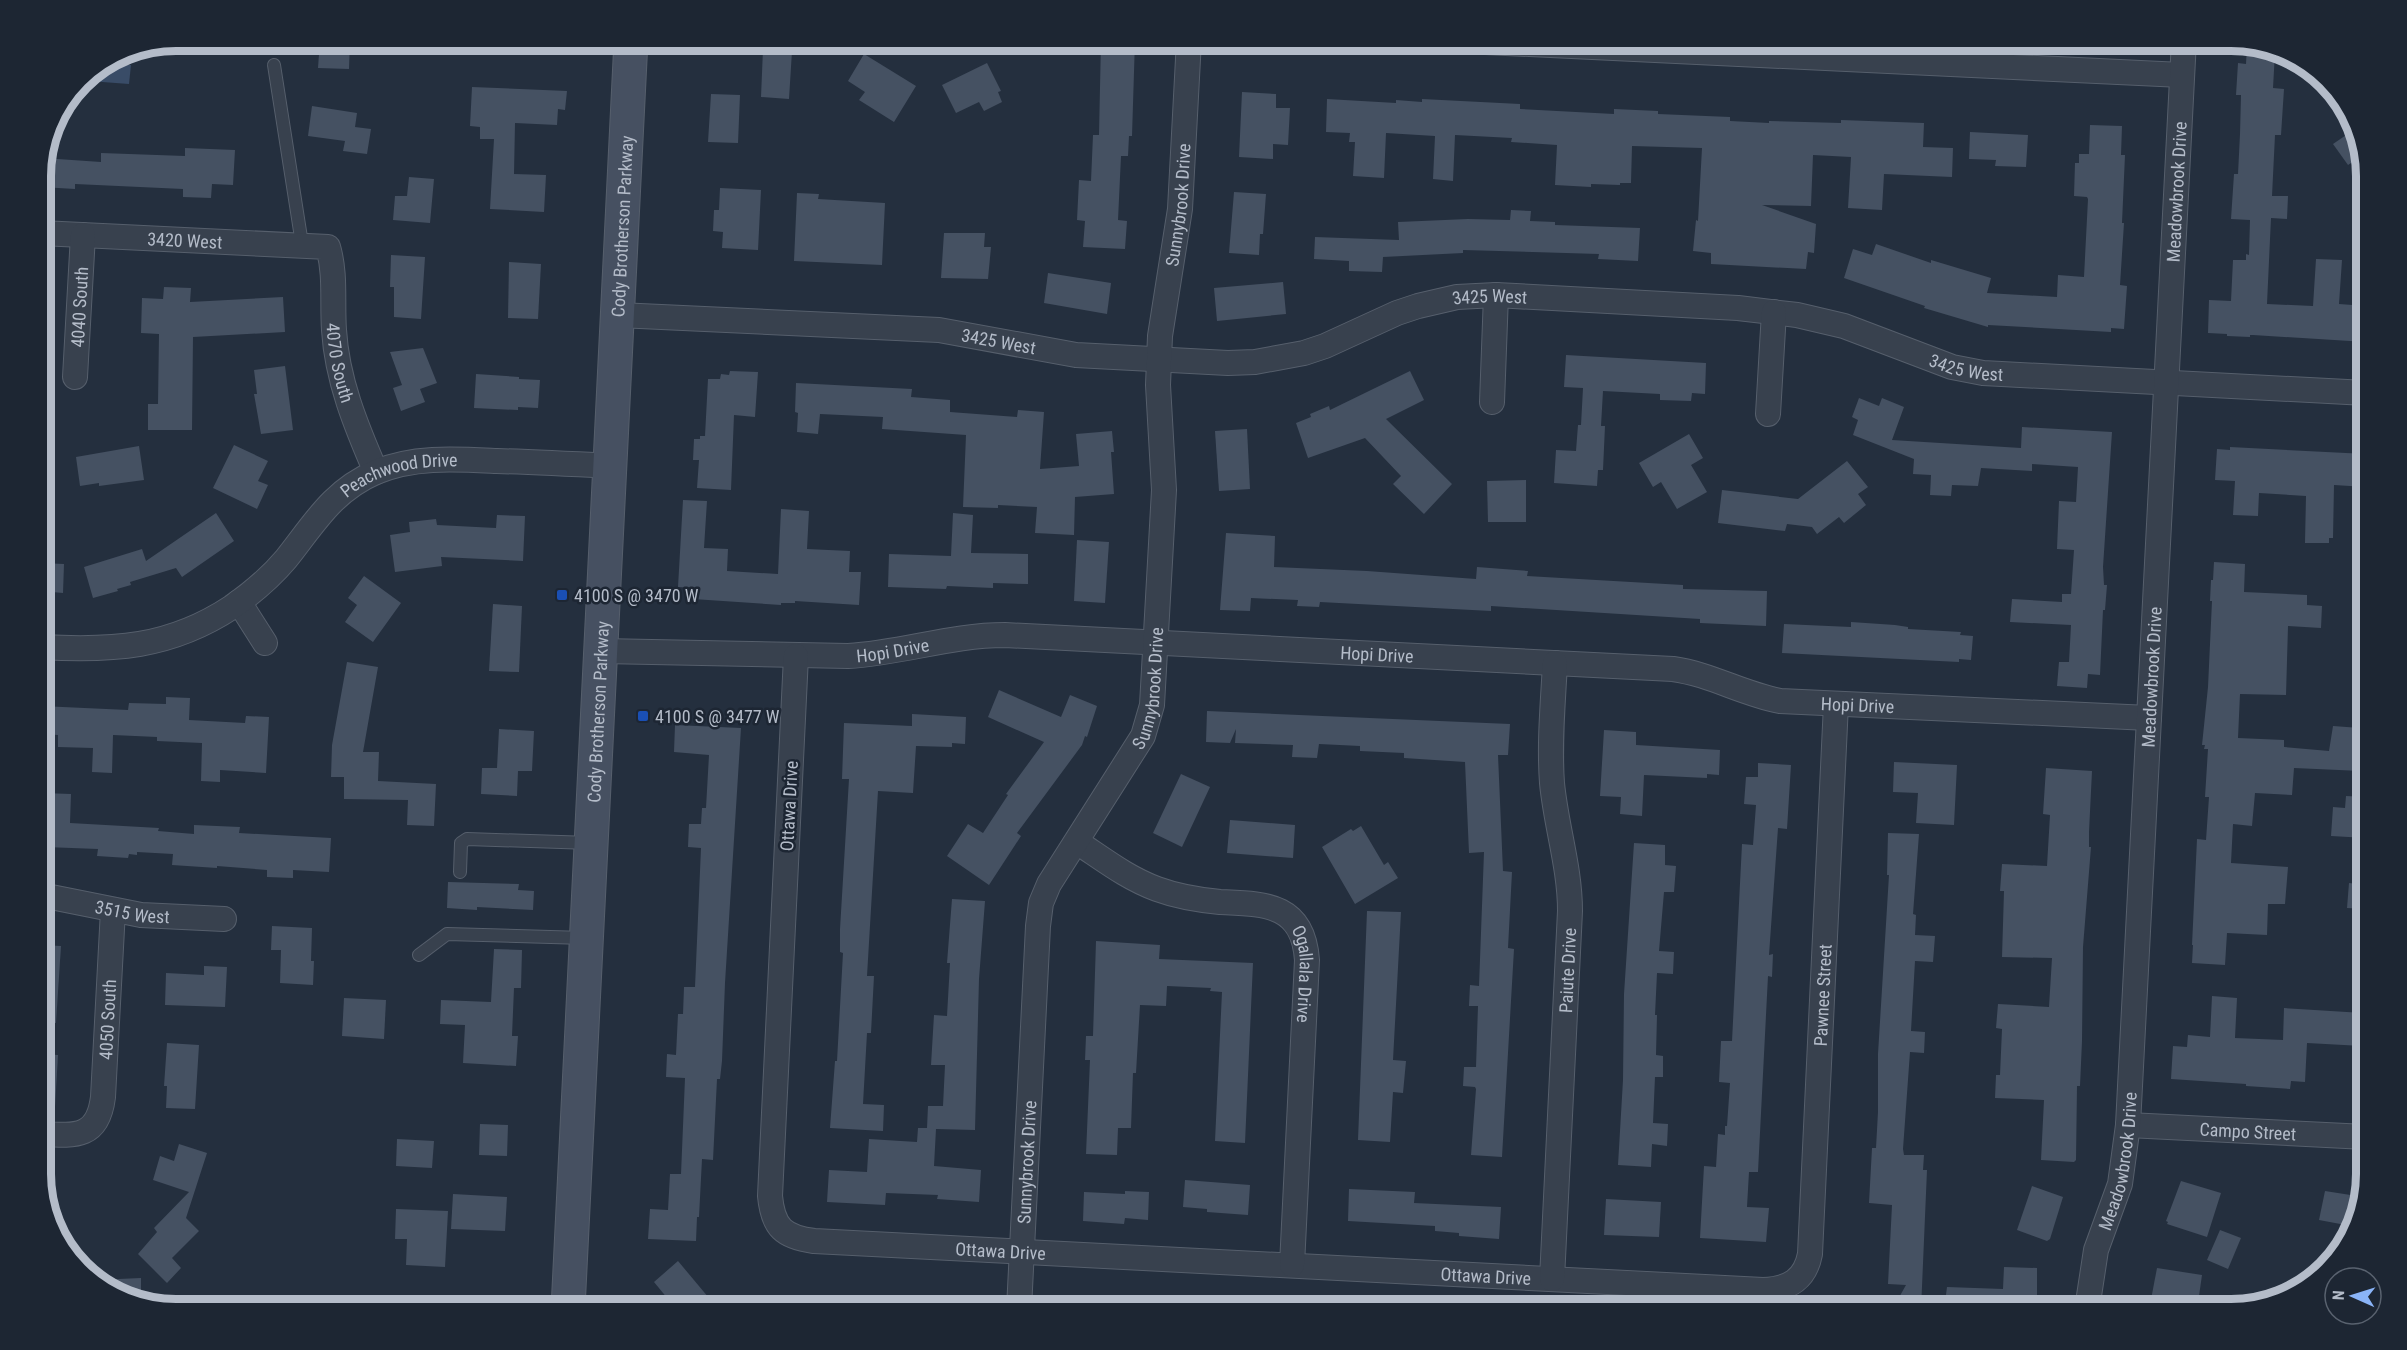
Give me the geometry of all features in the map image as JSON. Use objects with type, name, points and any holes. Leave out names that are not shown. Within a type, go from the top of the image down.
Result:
[{"type":"main road","name":"Cody Brotherson Parkway","points":[[569,1299],[630,51]]},
{"type":"street","name":"Sunnybrook Drive","points":[[1020,1299],[1039,915],[1049,884],[1147,727],[1152,705],[1164,490],[1158,404],[1159,361],[1164,302],[1180,209],[1188,51]]},
{"type":"street","points":[[1682,51],[2182,75]]},
{"type":"street","name":"Meadowbrook Drive","points":[[2088,1299],[2097,1250],[2120,1184],[2128,1125],[2183,51]]},
{"type":"street","name":"3420 West","points":[[51,233],[328,247]]},
{"type":"street","name":"4040 South","points":[[75,377],[83,235]]},
{"type":"street","name":"4070 South","points":[[328,247],[333,276],[334,330],[338,363],[354,420],[376,472]]},
{"type":"street","name":"3425 West","points":[[618,315],[953,331],[1058,353],[1159,361],[1228,363],[1278,358],[1325,346],[1397,313],[1418,306],[1457,297],[1496,295],[1774,312],[1844,326],[1938,362],[1967,370],[2356,392]]},
{"type":"street","points":[[1492,402],[1496,295]]},
{"type":"street","points":[[1768,414],[1774,312]]},
{"type":"street","name":"Peachwood Drive","points":[[51,647],[87,649],[145,644],[184,633],[203,624],[239,602],[272,575],[328,504],[357,482],[376,472],[400,464],[443,459],[610,466]]},
{"type":"street","points":[[239,602],[265,643]]},
{"type":"street","name":"Hopi Drive","points":[[602,651],[796,656],[869,655],[950,638],[986,635],[1687,671],[1767,698],[1836,704],[2149,718]]},
{"type":"street","name":"Ottawa Drive","points":[[796,656],[770,1196],[774,1220],[780,1229],[790,1236],[814,1241],[1764,1290],[1785,1287],[1796,1282]]},
{"type":"street","name":"Paiute Drive","points":[[1552,1279],[1570,900],[1567,866],[1551,774],[1555,663]]},
{"type":"street","name":"Pawnee Street","points":[[1796,1282],[1803,1275],[1810,1254],[1836,704]]},
{"type":"street","name":"Ogallala Drive","points":[[1077,842],[1120,871],[1156,889],[1196,899],[1268,905],[1287,915],[1302,934],[1307,960],[1292,1265]]},
{"type":"street","name":"3515 West","points":[[51,896],[141,915],[224,919]]},
{"type":"street","name":"4050 South","points":[[51,1134],[82,1133],[92,1127],[98,1119],[103,1096],[113,910]]},
{"type":"street","name":"Campo Street","points":[[2128,1125],[2356,1136]]},
{"type":"lane","points":[[274,65],[302,244]]},
{"type":"lane","points":[[460,872],[460,843],[467,839],[591,843]]},
{"type":"lane","points":[[419,955],[447,934],[586,939]]},
{"type":"water","points":[[120,64],[131,65],[129,84],[95,81]]},
{"type":"building","points":[[319,51],[350,51],[349,69],[318,68]]},
{"type":"building","points":[[763,51],[792,51],[789,99],[761,97]]},
{"type":"building","points":[[1101,51],[1135,51],[1132,136],[1129,136],[1128,156],[1121,156],[1118,220],[1127,221],[1125,249],[1083,247],[1085,221],[1077,220],[1079,180],[1091,181],[1093,135],[1099,135]]},
{"type":"building","points":[[2247,52],[2275,59],[2273,88],[2284,89],[2281,135],[2275,135],[2272,196],[2288,196],[2287,219],[2271,218],[2267,304],[2313,306],[2316,259],[2342,260],[2339,304],[2356,305],[2356,341],[2253,335],[2250,337],[2227,336],[2227,334],[2208,333],[2209,300],[2231,301],[2233,260],[2246,260],[2246,254],[2249,255],[2250,220],[2231,219],[2234,174],[2238,174],[2240,134],[2241,95],[2236,95],[2238,63],[2246,64]]},
{"type":"building","points":[[864,54],[916,86],[894,122],[859,100],[865,92],[848,81]]},
{"type":"building","points":[[987,63],[1001,91],[998,92],[1002,102],[984,111],[979,102],[956,113],[942,85]]},
{"type":"building","points":[[472,87],[567,91],[565,110],[558,109],[557,125],[515,123],[514,174],[546,175],[544,212],[490,209],[494,139],[480,139],[480,127],[470,126]]},
{"type":"building","points":[[1242,92],[1276,94],[1276,108],[1290,108],[1288,145],[1273,144],[1273,159],[1239,157]]},
{"type":"building","points":[[711,94],[740,95],[738,143],[708,142]]},
{"type":"building","points":[[1327,99],[1396,103],[1396,100],[1422,102],[1422,99],[1520,104],[1520,109],[1614,114],[1614,109],[1658,111],[1658,114],[1730,117],[1730,121],[1769,123],[1769,121],[1841,123],[1841,120],[1924,123],[1923,147],[1953,148],[1952,177],[1884,174],[1882,210],[1848,208],[1851,157],[1813,155],[1811,206],[1762,205],[1816,224],[1814,253],[1808,252],[1806,269],[1711,264],[1711,253],[1693,251],[1696,220],[1698,221],[1702,148],[1632,146],[1631,183],[1591,184],[1591,187],[1555,185],[1557,145],[1511,142],[1512,138],[1455,135],[1453,181],[1433,179],[1435,136],[1386,133],[1384,178],[1353,176],[1355,142],[1349,142],[1350,133],[1326,132]]},
{"type":"building","points":[[312,106],[357,113],[355,127],[371,129],[367,154],[343,151],[345,141],[308,136]]},
{"type":"building","points":[[2090,125],[2122,126],[2121,155],[2125,155],[2120,285],[2127,286],[2124,329],[2111,328],[2111,332],[1988,325],[1988,327],[1924,308],[1925,306],[1844,278],[1853,249],[1872,255],[1876,244],[1931,263],[1931,260],[1991,278],[1987,293],[2057,297],[2058,275],[2084,277],[2088,199],[2074,196],[2075,163],[2079,163],[2079,154],[2089,154]]},
{"type":"building","points":[[1970,132],[2028,135],[2026,167],[1995,166],[1996,160],[1969,159]]},
{"type":"building","points":[[2349,133],[2355,160],[2348,165],[2333,144]]},
{"type":"building","points":[[185,148],[235,150],[233,185],[212,184],[211,198],[183,197],[183,189],[75,184],[75,189],[51,188],[52,159],[101,162],[101,153],[185,156]]},
{"type":"building","points":[[409,177],[434,179],[430,223],[393,220],[395,196],[407,196]]},
{"type":"building","points":[[720,188],[761,190],[758,250],[722,248],[723,232],[713,231],[714,210],[719,210]]},
{"type":"building","points":[[1234,192],[1266,194],[1259,255],[1229,253]]},
{"type":"building","points":[[797,193],[819,194],[818,199],[885,203],[882,265],[794,261]]},
{"type":"building","points":[[1511,210],[1531,211],[1530,221],[1555,222],[1555,225],[1640,228],[1638,261],[1598,259],[1599,254],[1463,250],[1463,253],[1383,257],[1382,272],[1349,271],[1349,261],[1314,259],[1315,237],[1399,240],[1398,222],[1510,220]]},
{"type":"building","points":[[944,233],[985,233],[984,247],[991,247],[988,279],[941,278]]},
{"type":"building","points":[[391,255],[425,257],[421,319],[394,317],[394,287],[390,287]]},
{"type":"building","points":[[509,262],[541,264],[538,319],[508,318]]},
{"type":"building","points":[[1048,273],[1111,283],[1107,314],[1044,303]]},
{"type":"building","points":[[1283,282],[1286,314],[1217,321],[1214,288]]},
{"type":"building","points":[[164,287],[191,288],[190,302],[283,297],[285,332],[193,337],[192,430],[148,430],[148,404],[158,404],[159,334],[141,333],[142,298],[163,299]]},
{"type":"building","points":[[423,348],[437,383],[420,389],[425,402],[401,411],[393,388],[402,385],[390,352]]},
{"type":"building","points":[[1566,355],[1706,363],[1705,394],[1692,393],[1691,401],[1660,400],[1660,394],[1603,391],[1601,426],[1605,426],[1603,470],[1598,470],[1597,486],[1554,483],[1556,450],[1576,451],[1578,425],[1581,425],[1583,388],[1564,387]]},
{"type":"building","points":[[285,366],[293,430],[261,434],[254,394],[257,394],[254,370]]},
{"type":"building","points":[[730,371],[758,372],[755,417],[734,415],[731,490],[697,488],[699,460],[693,460],[694,439],[705,436],[708,379],[720,379],[721,374],[729,375]]},
{"type":"building","points":[[1410,371],[1424,400],[1386,419],[1452,484],[1424,514],[1393,484],[1401,476],[1365,438],[1308,458],[1296,423],[1311,417],[1310,414],[1329,406],[1330,410]]},
{"type":"building","points":[[476,374],[540,380],[538,408],[518,407],[518,410],[474,408]]},
{"type":"building","points":[[796,383],[912,389],[911,397],[950,400],[950,412],[1017,417],[1018,410],[1044,412],[1040,469],[1079,466],[1076,434],[1112,431],[1114,494],[1075,497],[1074,535],[1035,533],[1037,507],[998,505],[998,508],[963,507],[966,435],[882,429],[883,417],[820,414],[818,434],[797,432]]},
{"type":"building","points":[[1859,398],[1879,406],[1882,398],[1904,407],[1892,440],[2021,448],[2022,427],[2112,432],[2103,567],[2104,585],[2107,585],[2105,610],[2103,610],[2100,675],[2088,674],[2087,688],[2057,686],[2059,662],[2069,662],[2071,625],[2010,622],[2012,599],[2062,602],[2062,594],[2071,594],[2074,550],[2057,549],[2059,501],[2076,502],[2078,467],[2032,464],[2032,471],[1981,468],[1978,486],[1952,485],[1951,496],[1930,495],[1931,475],[1913,474],[1914,459],[1853,435],[1858,420],[1852,417]]},
{"type":"building","points":[[1247,429],[1250,489],[1219,491],[1215,431]]},
{"type":"building","points":[[1689,434],[1703,458],[1691,465],[1707,492],[1677,509],[1661,482],[1653,487],[1639,463]]},
{"type":"building","points":[[234,445],[268,461],[258,481],[268,485],[257,509],[213,488]]},
{"type":"building","points":[[139,446],[144,480],[80,486],[76,457]]},
{"type":"building","points":[[2230,447],[2356,453],[2356,486],[2334,485],[2333,538],[2329,538],[2329,543],[2305,543],[2306,496],[2259,493],[2258,516],[2233,515],[2235,481],[2215,480],[2217,449],[2230,450]]},
{"type":"building","points":[[1847,461],[1868,487],[1858,494],[1866,505],[1844,523],[1839,517],[1817,534],[1812,527],[1787,524],[1785,531],[1718,523],[1722,490],[1798,499]]},
{"type":"building","points":[[1526,480],[1526,522],[1488,522],[1487,481]]},
{"type":"building","points":[[683,500],[707,501],[704,548],[728,549],[727,571],[778,574],[781,509],[809,511],[807,549],[850,551],[849,572],[861,572],[859,605],[795,601],[795,603],[781,603],[781,605],[693,599],[694,588],[678,587]]},
{"type":"building","points":[[216,513],[234,541],[182,577],[176,568],[130,582],[131,585],[117,589],[118,591],[93,598],[84,567],[142,549],[146,561]]},
{"type":"building","points":[[953,513],[973,515],[971,553],[1028,554],[1028,584],[993,583],[993,588],[888,587],[889,554],[951,556]]},
{"type":"building","points":[[497,515],[525,516],[523,561],[441,557],[442,566],[395,572],[390,535],[410,532],[409,522],[436,519],[437,525],[496,528]]},
{"type":"building","points":[[1226,533],[1275,536],[1274,567],[1476,579],[1477,567],[1528,571],[1527,576],[1683,585],[1683,589],[1767,591],[1766,626],[1700,623],[1700,619],[1491,606],[1491,611],[1320,602],[1319,607],[1297,606],[1298,600],[1251,598],[1250,611],[1220,610]]},
{"type":"building","points":[[1077,540],[1109,542],[1105,603],[1074,601]]},
{"type":"building","points":[[2214,562],[2245,564],[2244,592],[2307,595],[2307,605],[2322,606],[2321,628],[2288,626],[2286,695],[2240,694],[2238,738],[2284,740],[2284,747],[2329,751],[2333,726],[2356,728],[2356,771],[2294,768],[2292,795],[2255,793],[2252,826],[2233,824],[2231,863],[2288,867],[2285,904],[2268,904],[2267,935],[2227,933],[2225,965],[2192,963],[2197,839],[2206,840],[2209,797],[2205,797],[2208,749],[2204,749],[2205,745],[2202,745],[2208,687],[2212,601],[2210,601],[2211,580],[2213,580]]},
{"type":"building","points":[[51,563],[64,564],[63,593],[51,592]]},
{"type":"building","points":[[364,576],[401,603],[373,642],[345,622],[357,605],[348,598]]},
{"type":"building","points":[[493,604],[522,606],[519,672],[489,671]]},
{"type":"building","points":[[1851,622],[1895,625],[1908,627],[1908,629],[1961,632],[1960,635],[1973,636],[1971,660],[1959,659],[1959,662],[1782,653],[1784,624],[1851,627]]},
{"type":"building","points":[[347,662],[378,667],[363,752],[379,752],[378,781],[436,784],[434,826],[407,825],[408,800],[344,799],[344,777],[331,777],[332,745]]},
{"type":"building","points":[[999,690],[1061,717],[1070,695],[1097,706],[1087,737],[1085,736],[1082,745],[1017,833],[1021,836],[989,885],[947,856],[968,824],[983,833],[1008,795],[1006,794],[1044,742],[988,717]]},
{"type":"building","points":[[166,697],[190,698],[189,720],[245,723],[246,716],[269,717],[266,773],[220,770],[220,782],[201,781],[202,743],[157,741],[157,737],[113,735],[112,773],[92,772],[93,748],[58,747],[58,735],[51,735],[51,706],[128,710],[129,703],[166,704]]},
{"type":"building","points":[[1207,711],[1510,724],[1508,755],[1498,755],[1503,871],[1512,872],[1508,948],[1514,949],[1502,1157],[1471,1155],[1476,1089],[1463,1086],[1464,1067],[1476,1067],[1478,1006],[1469,1006],[1470,985],[1479,986],[1484,852],[1469,853],[1465,762],[1404,758],[1404,753],[1360,751],[1360,746],[1319,744],[1317,758],[1292,757],[1293,745],[1235,743],[1236,729],[1230,743],[1206,742]]},
{"type":"building","points":[[912,714],[966,717],[965,744],[952,743],[952,747],[916,746],[913,793],[878,791],[867,976],[874,976],[871,1033],[867,1033],[863,1104],[884,1105],[883,1131],[830,1128],[835,1061],[837,1061],[843,953],[840,952],[840,929],[849,779],[842,779],[844,723],[912,726]]},
{"type":"building","points":[[675,725],[741,728],[722,1061],[720,1079],[717,1079],[713,1160],[702,1159],[696,1241],[648,1239],[650,1209],[668,1210],[670,1174],[681,1174],[685,1078],[666,1077],[667,1054],[676,1055],[678,1014],[683,1014],[684,987],[695,987],[701,848],[688,847],[689,824],[701,824],[702,808],[706,808],[709,755],[674,752]]},
{"type":"building","points":[[499,729],[534,731],[532,771],[518,771],[517,796],[481,794],[482,768],[497,768]]},
{"type":"building","points":[[1604,730],[1636,732],[1636,745],[1720,750],[1719,775],[1707,774],[1707,778],[1644,775],[1642,816],[1620,814],[1621,797],[1600,796]]},
{"type":"building","points":[[1894,762],[1957,765],[1954,825],[1916,823],[1918,793],[1893,792]]},
{"type":"building","points":[[1758,763],[1791,765],[1787,829],[1778,828],[1769,955],[1773,954],[1772,977],[1768,976],[1758,1172],[1749,1172],[1747,1207],[1769,1208],[1766,1242],[1700,1238],[1704,1166],[1716,1167],[1718,1134],[1725,1135],[1725,1126],[1727,1126],[1730,1083],[1719,1082],[1721,1041],[1732,1041],[1742,844],[1753,845],[1756,805],[1744,804],[1746,777],[1758,777]]},
{"type":"building","points":[[2046,768],[2092,771],[2089,832],[2089,847],[2091,847],[2083,947],[2080,1086],[2077,1086],[2076,1160],[2074,1162],[2041,1160],[2044,1100],[1995,1098],[1996,1075],[2000,1075],[2002,1029],[1996,1028],[1998,1004],[2049,1007],[2052,958],[2002,957],[2004,891],[2000,891],[2002,864],[2047,866],[2050,815],[2043,814]]},
{"type":"building","points":[[1181,774],[1210,787],[1182,847],[1153,833]]},
{"type":"building","points":[[51,793],[71,794],[70,823],[159,828],[158,831],[194,834],[194,825],[240,827],[239,833],[331,838],[329,872],[293,870],[293,878],[267,877],[267,870],[172,865],[173,854],[137,852],[137,855],[129,854],[128,858],[97,856],[98,849],[51,847]]},
{"type":"building","points":[[2346,796],[2356,796],[2356,837],[2331,836],[2333,807],[2345,808]]},
{"type":"building","points":[[1230,820],[1295,825],[1293,858],[1227,853]]},
{"type":"building","points":[[1361,826],[1384,865],[1388,862],[1398,878],[1355,904],[1322,847],[1351,829],[1353,831]]},
{"type":"building","points":[[1888,833],[1919,834],[1913,914],[1916,915],[1915,935],[1935,936],[1933,962],[1915,961],[1911,1031],[1925,1032],[1924,1053],[1910,1052],[1903,1149],[1904,1155],[1924,1155],[1923,1170],[1927,1170],[1921,1299],[1898,1299],[1906,1285],[1888,1284],[1892,1205],[1869,1203],[1872,1148],[1876,1148],[1878,1112],[1878,1054],[1889,875],[1887,875]]},
{"type":"building","points":[[1634,843],[1665,845],[1665,865],[1676,866],[1674,892],[1664,892],[1659,951],[1674,952],[1673,974],[1657,973],[1655,1015],[1657,1015],[1656,1055],[1663,1056],[1663,1077],[1655,1077],[1653,1123],[1668,1124],[1667,1146],[1652,1144],[1651,1167],[1618,1165],[1623,1080],[1624,994]]},
{"type":"building","points":[[448,882],[519,884],[518,890],[534,891],[533,910],[447,908]]},
{"type":"building","points":[[2349,883],[2356,884],[2356,908],[2347,908]]},
{"type":"building","points":[[952,899],[985,901],[979,979],[975,1130],[936,1129],[934,1166],[981,1170],[979,1202],[937,1199],[938,1195],[886,1193],[885,1205],[827,1202],[829,1170],[867,1172],[869,1139],[917,1142],[918,1128],[927,1128],[928,1106],[943,1106],[945,1065],[931,1065],[934,1015],[947,1016],[950,963],[947,963]]},
{"type":"building","points":[[1367,911],[1401,912],[1393,1060],[1406,1061],[1403,1093],[1393,1092],[1390,1142],[1358,1140]]},
{"type":"building","points":[[272,926],[312,928],[313,985],[280,983],[281,950],[271,950]]},
{"type":"building","points":[[1096,941],[1160,945],[1159,959],[1253,963],[1245,1143],[1215,1141],[1222,992],[1210,991],[1211,988],[1167,986],[1166,1006],[1140,1005],[1136,1073],[1133,1073],[1131,1128],[1118,1128],[1117,1155],[1086,1154],[1090,1060],[1085,1060],[1086,1036],[1093,1036]]},
{"type":"building","points":[[51,946],[61,946],[56,1023],[51,1023]]},
{"type":"building","points":[[494,949],[522,950],[521,988],[514,988],[512,1036],[518,1036],[516,1066],[463,1063],[465,1025],[440,1024],[441,1000],[491,1002]]},
{"type":"building","points":[[204,966],[227,967],[225,1007],[165,1005],[166,973],[204,975]]},
{"type":"building","points":[[2212,996],[2237,998],[2235,1038],[2283,1040],[2284,1008],[2356,1013],[2356,1046],[2307,1043],[2305,1082],[2291,1081],[2290,1089],[2171,1079],[2173,1046],[2187,1047],[2188,1035],[2210,1037]]},
{"type":"building","points":[[344,998],[386,1000],[384,1039],[342,1036]]},
{"type":"building","points":[[167,1043],[199,1045],[195,1109],[166,1108],[167,1086],[164,1086]]},
{"type":"building","points":[[51,1055],[58,1055],[55,1107],[51,1107]]},
{"type":"building","points":[[480,1124],[508,1125],[507,1156],[479,1155]]},
{"type":"building","points":[[397,1139],[434,1141],[432,1168],[396,1166]]},
{"type":"building","points":[[179,1144],[207,1153],[186,1218],[199,1231],[172,1258],[181,1268],[167,1283],[138,1254],[157,1232],[154,1228],[189,1192],[153,1180],[160,1156],[174,1161]]},
{"type":"building","points":[[1185,1180],[1250,1185],[1248,1215],[1207,1212],[1207,1209],[1183,1207]]},
{"type":"building","points":[[2181,1181],[2221,1193],[2207,1237],[2167,1224],[2166,1221]]},
{"type":"building","points":[[2032,1186],[2063,1197],[2050,1239],[2047,1241],[2017,1230]]},
{"type":"building","points":[[1349,1189],[1415,1192],[1414,1203],[1501,1207],[1499,1239],[1459,1236],[1459,1233],[1435,1231],[1435,1226],[1348,1221]]},
{"type":"building","points":[[1125,1191],[1149,1192],[1148,1220],[1125,1218],[1124,1224],[1083,1221],[1084,1192],[1125,1194]]},
{"type":"building","points":[[2325,1191],[2354,1196],[2345,1225],[2319,1220]]},
{"type":"building","points":[[453,1194],[507,1197],[505,1231],[451,1229]]},
{"type":"building","points":[[1606,1199],[1661,1202],[1659,1237],[1604,1235]]},
{"type":"building","points":[[396,1209],[448,1211],[445,1267],[406,1265],[407,1239],[395,1239]]},
{"type":"building","points":[[2220,1230],[2241,1238],[2228,1269],[2207,1260]]},
{"type":"building","points":[[678,1261],[710,1299],[668,1299],[654,1282]]},
{"type":"building","points":[[2004,1267],[2037,1268],[2037,1299],[1945,1299],[1947,1287],[2003,1289]]},
{"type":"building","points":[[2157,1268],[2202,1275],[2199,1299],[2151,1299]]},
{"type":"building","points":[[141,1278],[141,1294],[128,1290],[109,1279]]},
{"type":"place","name":"4100 S @ 3470 W","points":[[562,595]]},
{"type":"place","name":"4100 S @ 3477 W","points":[[643,716]]}]
